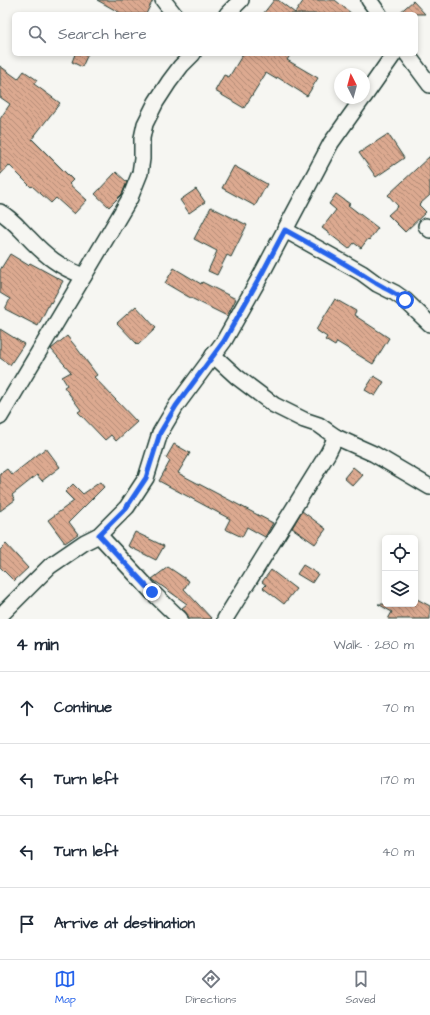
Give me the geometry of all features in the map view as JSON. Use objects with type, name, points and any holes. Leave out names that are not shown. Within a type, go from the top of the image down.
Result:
[{"type":"street","points":[[163,0],[172,12]]},
{"type":"street","points":[[229,12],[241,0]]},
{"type":"street","points":[[369,0],[378,12]]},
{"type":"street","points":[[0,415],[130,198],[140,173],[142,138],[145,124],[156,102],[169,82],[191,56]]},
{"type":"street","points":[[370,88],[393,56]]},
{"type":"street","points":[[408,56],[430,85]]},
{"type":"street","points":[[0,616],[50,566],[85,542],[99,535],[126,508],[146,478],[160,433],[176,406],[224,341],[331,143],[359,104]]},
{"type":"street","points":[[0,212],[17,225],[50,259],[71,272],[84,276]]},
{"type":"street","points":[[285,230],[395,293],[405,300],[430,324]]},
{"type":"street","points":[[214,355],[237,377],[274,405],[304,420],[319,425],[336,437],[374,454],[430,487]]},
{"type":"street","points":[[225,619],[328,453],[336,437]]},
{"type":"street","points":[[99,535],[152,592],[180,619]]},
{"type":"building","points":[[97,0],[153,0],[147,12],[118,12]]},
{"type":"building","points":[[274,0],[278,0],[294,12],[265,12]]},
{"type":"building","points":[[304,0],[335,0],[350,12],[296,12]]},
{"type":"building","points":[[413,1],[425,14],[418,14],[418,12],[400,12]]},
{"type":"building","points":[[74,56],[87,56],[82,67],[72,62]]},
{"type":"building","points":[[242,56],[290,56],[287,60],[318,78],[307,96],[277,77],[276,79],[266,73],[244,108],[215,91],[224,75],[229,77]]},
{"type":"building","points":[[0,66],[18,79],[24,71],[37,80],[34,84],[60,103],[32,139],[73,180],[69,184],[87,200],[74,214],[56,198],[51,203],[32,186],[31,187],[9,165],[0,175],[0,119],[10,104],[0,97]]},
{"type":"building","points":[[388,134],[404,158],[376,177],[359,153]]},
{"type":"building","points":[[430,156],[430,195],[419,205],[426,212],[405,232],[388,215],[398,206],[388,195]]},
{"type":"building","points":[[234,166],[267,184],[255,206],[222,188]]},
{"type":"building","points":[[116,172],[127,182],[122,194],[109,207],[95,194]]},
{"type":"building","points":[[196,189],[205,202],[189,213],[180,200]]},
{"type":"building","points":[[336,194],[378,228],[361,248],[354,243],[349,249],[322,228],[336,210],[329,204]]},
{"type":"building","points":[[211,207],[247,225],[231,257],[227,255],[217,275],[208,271],[217,251],[194,239]]},
{"type":"building","points":[[10,254],[28,265],[30,263],[63,281],[38,326],[5,309],[10,299],[0,293],[0,270]]},
{"type":"building","points":[[174,268],[201,284],[202,282],[236,299],[227,316],[165,283]]},
{"type":"building","points":[[335,299],[356,311],[354,315],[389,338],[373,364],[337,342],[335,346],[325,340],[327,337],[316,330]]},
{"type":"building","points":[[136,306],[156,328],[138,345],[117,323]]},
{"type":"building","points":[[0,329],[24,344],[10,365],[0,358]]},
{"type":"building","points":[[67,336],[97,375],[94,377],[137,422],[116,441],[111,435],[105,440],[78,412],[81,410],[64,387],[67,385],[62,377],[71,372],[51,349]]},
{"type":"building","points":[[374,376],[384,382],[375,396],[365,390]]},
{"type":"building","points":[[174,444],[190,453],[178,473],[273,523],[265,537],[247,527],[242,537],[225,529],[230,519],[159,481],[170,461],[166,458]]},
{"type":"building","points":[[46,448],[60,467],[42,481],[37,475],[12,495],[15,500],[0,511],[0,474],[7,469],[12,475]]},
{"type":"building","points":[[353,467],[363,475],[353,486],[344,478]]},
{"type":"building","points":[[100,482],[104,487],[69,522],[78,534],[65,543],[48,520],[74,501],[65,492],[73,484],[83,494]]},
{"type":"building","points":[[302,511],[326,529],[315,544],[292,528]]},
{"type":"building","points":[[135,532],[164,546],[156,560],[128,546]]},
{"type":"building","points":[[6,544],[28,568],[14,581],[0,567],[0,550]]},
{"type":"building","points":[[303,565],[318,574],[312,583],[297,574]]},
{"type":"building","points":[[168,567],[189,581],[184,589],[212,619],[189,619],[182,608],[187,604],[152,579]]},
{"type":"building","points":[[271,570],[296,589],[284,604],[263,588],[266,585],[262,582]]},
{"type":"building","points":[[418,600],[430,606],[430,619],[388,619],[392,612],[383,607],[418,607]]},
{"type":"route","points":[[152,592],[99,535],[126,508],[146,478],[160,433],[176,406],[224,341],[285,230],[362,273],[377,284],[405,300]]}]
